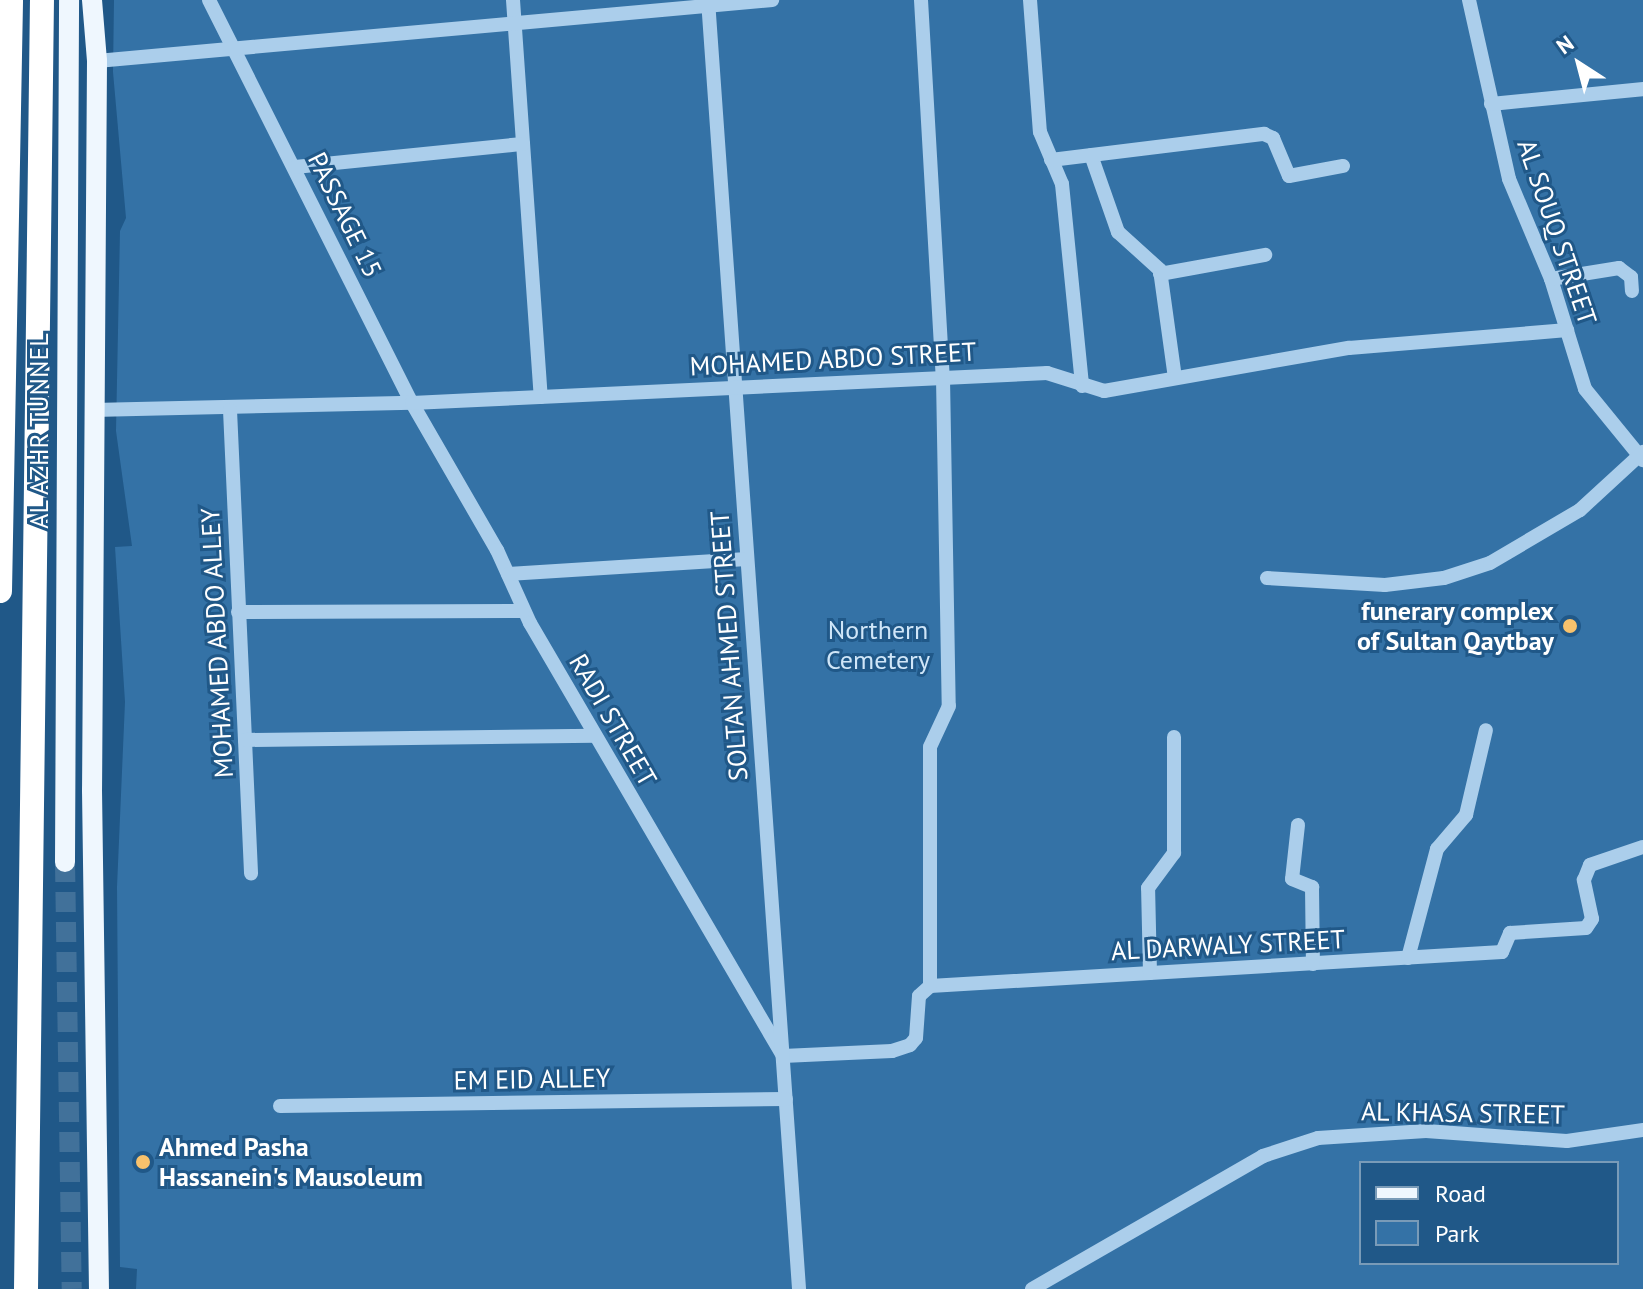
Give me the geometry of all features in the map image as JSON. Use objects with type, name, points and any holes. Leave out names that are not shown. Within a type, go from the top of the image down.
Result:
[{"type":"highway","points":[[0,591],[11,0]]},
{"type":"highway","points":[[26,1289],[42,0]]},
{"type":"main road","name":"AL AZHR TUNNEL","points":[[65,862],[69,0]]},
{"type":"main road","points":[[92,0],[97,61],[93,410],[99,1289]]},
{"type":"street","name":"PASSAGE 15","points":[[209,0],[412,403]]},
{"type":"street","points":[[513,0],[541,397]]},
{"type":"street","points":[[97,61],[708,3],[772,0]]},
{"type":"street","points":[[783,1056],[892,1051],[910,1045],[916,1038],[919,996],[930,986],[930,747],[949,706],[943,378],[921,0]]},
{"type":"street","points":[[1030,0],[1040,132],[1062,184],[1082,386]]},
{"type":"street","name":"AL SOUQ STREET","points":[[1469,0],[1491,104],[1518,207],[1551,279],[1594,406],[1642,455]]},
{"type":"street","name":"SOLTAN AHMED STREET","points":[[708,3],[799,1289]]},
{"type":"street","points":[[1491,104],[1643,89]]},
{"type":"street","points":[[1051,160],[1264,134],[1273,138],[1289,176],[1343,166]]},
{"type":"street","points":[[295,167],[523,144]]},
{"type":"street","points":[[1091,155],[1118,232],[1154,259],[1160,274],[1175,378]]},
{"type":"street","points":[[1160,274],[1265,255]]},
{"type":"street","points":[[1551,279],[1619,268],[1631,277],[1632,291]]},
{"type":"street","name":"MOHAMED ABDO STREET","points":[[93,410],[230,410],[412,403],[1047,373],[1104,391],[1349,348],[1567,330]]},
{"type":"street","name":"RADI STREET","points":[[412,403],[508,574],[523,611],[783,1056]]},
{"type":"street","name":"MOHAMED ABDO ALLEY","points":[[230,410],[251,874]]},
{"type":"street","points":[[1267,578],[1385,585],[1455,575],[1490,563],[1580,510],[1642,455]]},
{"type":"street","points":[[508,574],[747,559]]},
{"type":"street","points":[[238,612],[523,611]]},
{"type":"street","points":[[1408,958],[1437,849],[1466,815],[1486,730]]},
{"type":"street","points":[[245,740],[595,736]]},
{"type":"street","points":[[1150,973],[1148,888],[1174,853],[1174,737]]},
{"type":"street","points":[[1298,825],[1292,879],[1312,887],[1313,964]]},
{"type":"street","name":"AL DARWALY STREET","points":[[930,986],[1502,952],[1510,933],[1586,928],[1592,919],[1584,880],[1590,865],[1643,847]]},
{"type":"street","name":"EM EID ALLEY","points":[[280,1106],[786,1099]]},
{"type":"street","name":"AL KHASA STREET","points":[[1032,1289],[1263,1156],[1318,1138],[1426,1131],[1567,1141],[1643,1130]]},
{"type":"green space","name":"Northern Cemetery","points":[[114,0],[1643,0],[1643,1289],[136,1289],[137,1269],[120,1267],[117,887],[125,702],[115,547],[132,546],[116,431],[120,231],[126,218],[113,72]]},
{"type":"tunnel","points":[[65,862],[72,1289]]},
{"type":"place","name":"funerary complex of Sultan Qaytbay","points":[[1570,626]]},
{"type":"place","name":"Ahmed Pasha Hassanein's Mausoleum","points":[[143,1162]]}]
